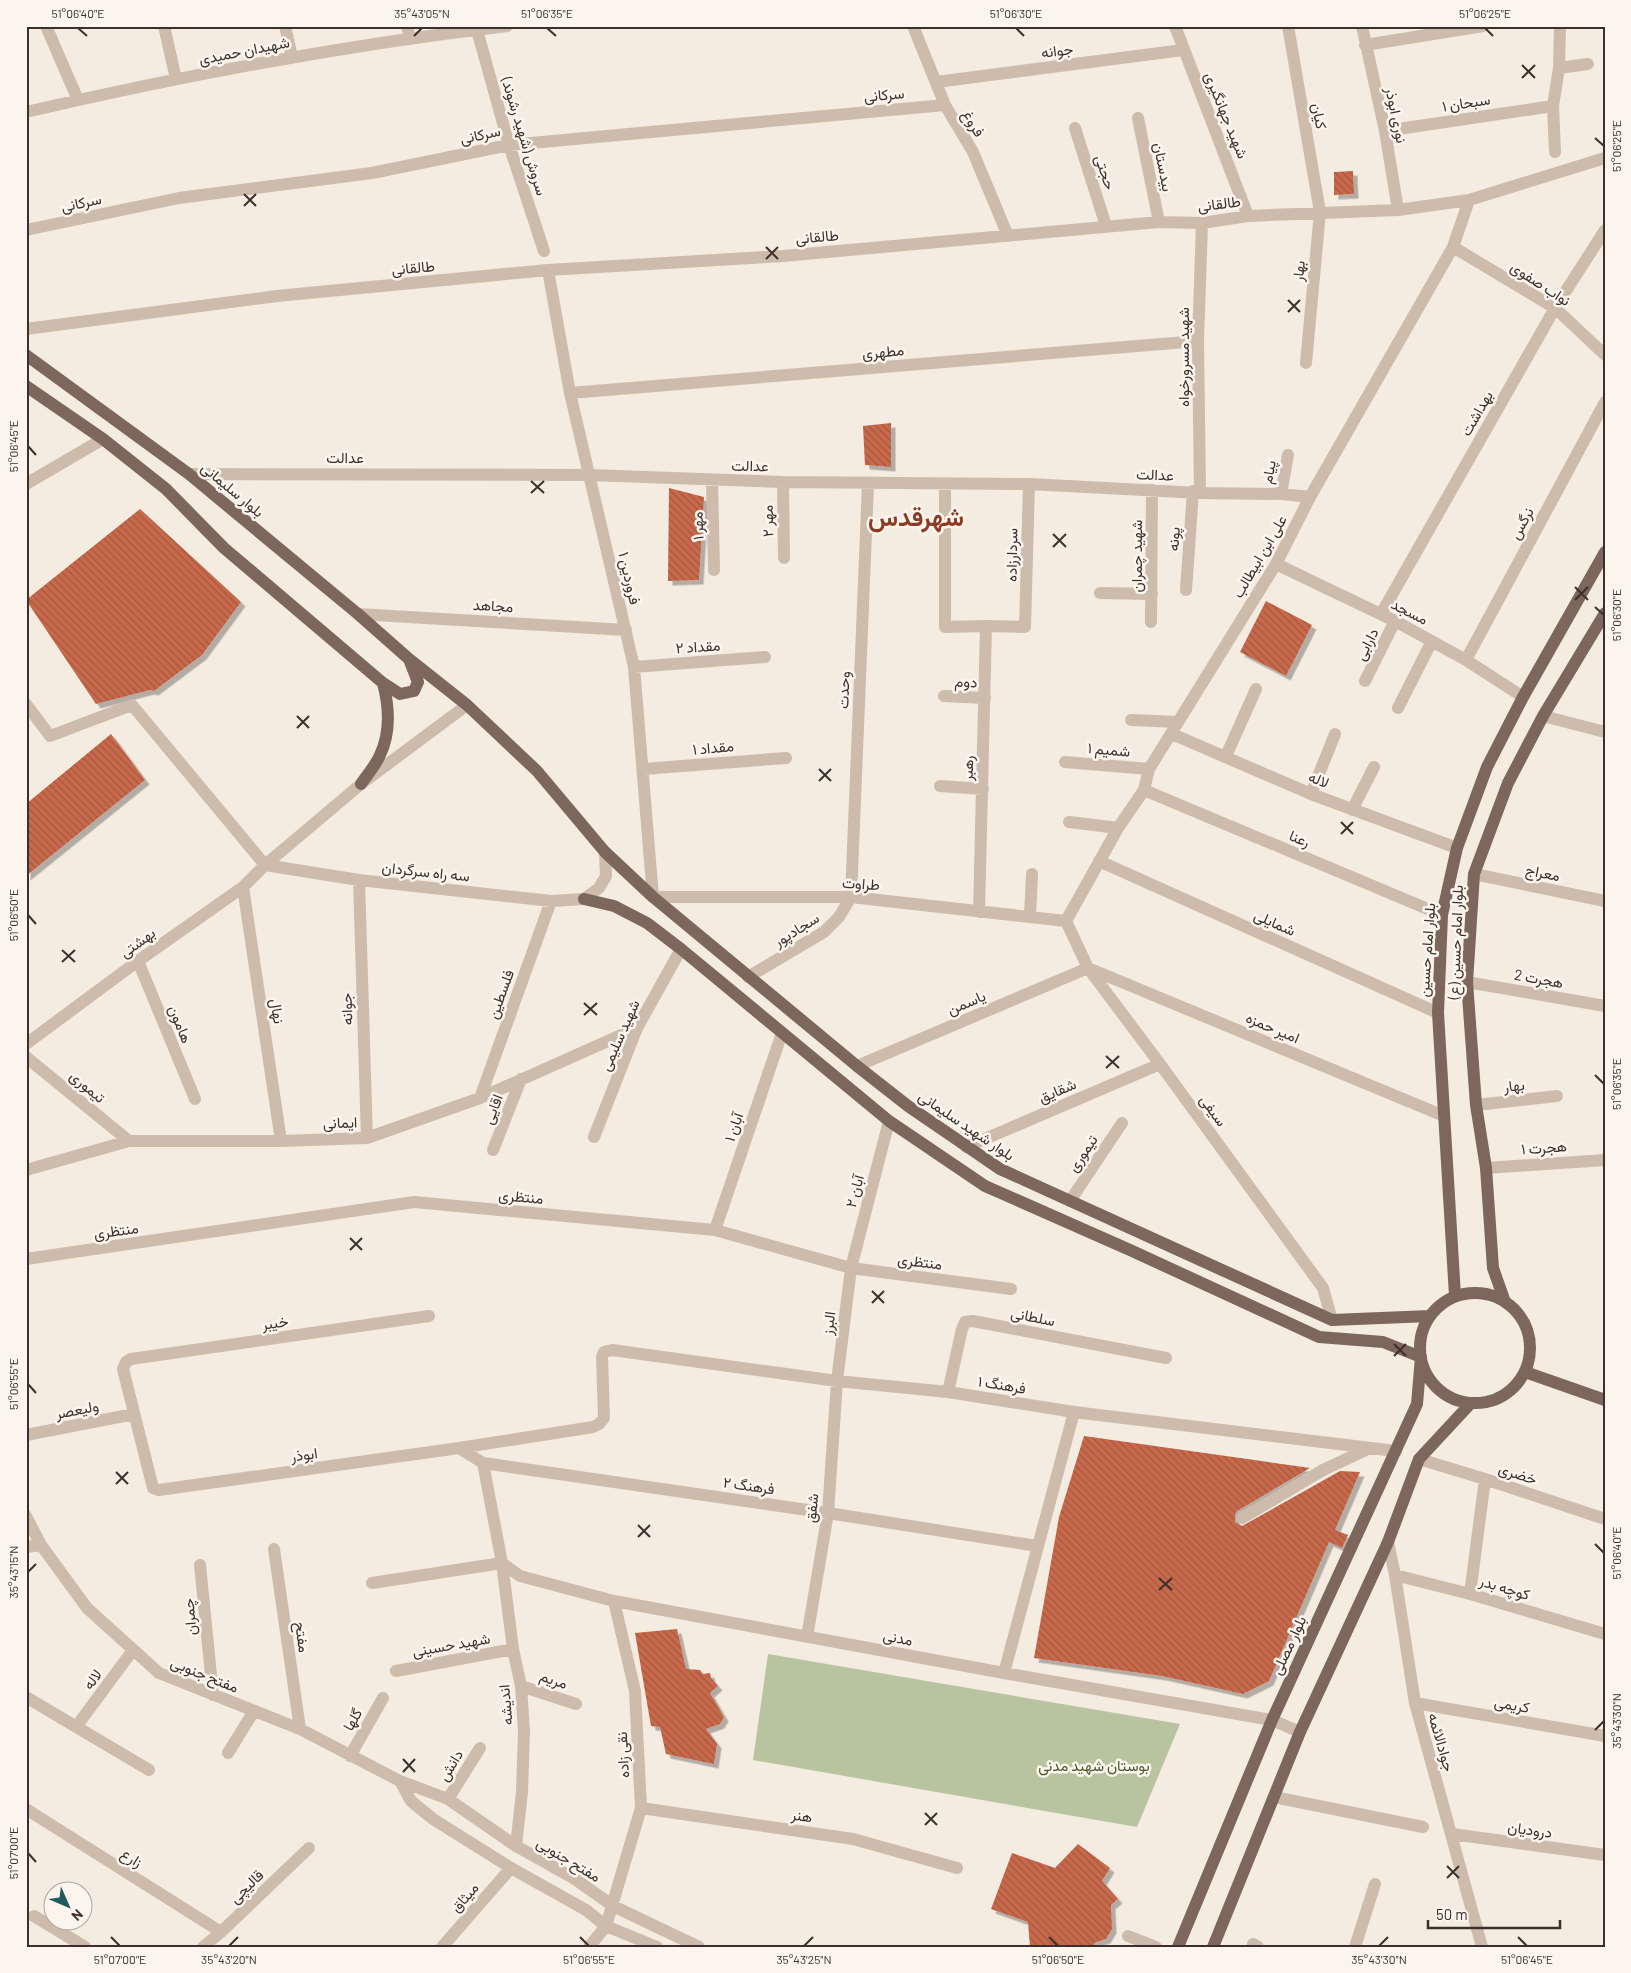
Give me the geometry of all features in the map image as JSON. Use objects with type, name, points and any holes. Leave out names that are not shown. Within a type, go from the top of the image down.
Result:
[{"type":"main road","name":"بلوار سلیمانی","points":[[26,355],[189,474],[358,614],[409,659]]},
{"type":"main road","points":[[26,386],[103,439],[166,489],[224,548],[383,683],[400,694],[414,691],[418,682],[409,659]]},
{"type":"main road","name":"بلوار امام حسین","points":[[1455,1296],[1438,1013],[1442,915],[1457,848],[1487,767],[1523,697],[1605,552]]},
{"type":"main road","name":"بلوار امام حسین (ع)","points":[[1505,1302],[1493,1268],[1486,1168],[1476,1105],[1467,982],[1474,874],[1508,784],[1542,716],[1605,613]]},
{"type":"main road","points":[[409,659],[467,705],[537,772],[605,852]]},
{"type":"main road","points":[[360,784],[380,756],[387,732],[388,701],[383,683]]},
{"type":"main road","name":"بلوار شهید سلیمانی","points":[[605,852],[653,897],[856,1066],[908,1106],[1000,1169],[1332,1320],[1430,1316]]},
{"type":"main road","points":[[584,899],[614,906],[647,924],[681,949],[889,1121],[985,1186],[1319,1337],[1383,1342],[1421,1357]]},
{"type":"main road","points":[[1475,1293],[1494,1296],[1505,1302],[1522,1319],[1529,1336],[1530,1354],[1525,1372],[1516,1386],[1503,1396],[1488,1402],[1471,1403],[1453,1399],[1438,1389],[1427,1375],[1421,1357],[1420,1343],[1430,1316],[1442,1304],[1455,1296],[1475,1293]]},
{"type":"main road","name":"بلوار مصلی","points":[[1178,1947],[1272,1720],[1417,1404],[1421,1357]]},
{"type":"main road","points":[[1525,1372],[1605,1400]]},
{"type":"main road","points":[[1213,1947],[1300,1732],[1388,1542],[1419,1459],[1471,1403]]},
{"type":"street","points":[[46,26],[78,100]]},
{"type":"street","points":[[164,26],[176,80]]},
{"type":"street","points":[[285,26],[292,57]]},
{"type":"street","points":[[407,26],[410,39]]},
{"type":"street","name":"شهیدان حمیدی","points":[[26,112],[292,57],[507,26]]},
{"type":"street","name":"فروغ","points":[[914,26],[945,105],[973,152],[1008,236]]},
{"type":"street","name":"شهید جهانگیری","points":[[1175,26],[1248,216]]},
{"type":"street","name":"کیان","points":[[1288,26],[1320,212]]},
{"type":"street","name":"نوری ابوذر","points":[[1362,26],[1385,131],[1398,210]]},
{"type":"street","points":[[1365,45],[1483,26]]},
{"type":"street","points":[[1554,152],[1553,106],[1559,68],[1560,26]]},
{"type":"street","name":"سروش (شهید رشوند)","points":[[477,30],[509,145],[544,250]]},
{"type":"street","name":"جوانه","points":[[936,82],[1183,50]]},
{"type":"street","points":[[1559,68],[1588,64]]},
{"type":"street","name":"سرکانی","points":[[26,230],[179,198],[372,173],[509,145],[945,105]]},
{"type":"street","name":"سبحان ۱","points":[[1385,131],[1553,106]]},
{"type":"street","name":"بیدستان","points":[[1138,118],[1159,222]]},
{"type":"street","name":"حجتی","points":[[1075,128],[1106,226]]},
{"type":"street","name":"طالقانی","points":[[26,329],[277,296],[548,270],[784,256],[1159,222],[1202,223],[1248,216],[1398,210],[1469,200],[1605,158]]},
{"type":"street","name":"علی ابن ابیطالب","points":[[1066,921],[1118,828],[1144,790],[1149,769],[1276,564],[1310,497],[1453,247],[1469,200]]},
{"type":"street","name":"بهار","points":[[1306,363],[1320,212]]},
{"type":"street","name":"شهید مسرورخواه","points":[[1196,492],[1202,223]]},
{"type":"street","name":"بهداشت","points":[[1381,614],[1555,308],[1605,230]]},
{"type":"street","name":"نواب صفوی","points":[[1453,247],[1555,308],[1605,355]]},
{"type":"street","name":"فروردین ۱","points":[[548,270],[570,393],[634,667],[653,897]]},
{"type":"street","name":"مطهری","points":[[570,393],[1198,341]]},
{"type":"street","name":"نرگس","points":[[1466,660],[1605,402]]},
{"type":"street","points":[[26,484],[103,439]]},
{"type":"street","name":"پیام","points":[[1281,494],[1288,455]]},
{"type":"street","name":"عدالت","points":[[189,474],[589,475],[868,484],[1029,484],[1281,494],[1310,497]]},
{"type":"street","name":"مهر ۱","points":[[712,480],[714,570]]},
{"type":"street","name":"مهر ۲","points":[[782,482],[784,558]]},
{"type":"street","name":"وحدت","points":[[851,897],[868,484]]},
{"type":"street","points":[[945,484],[944,628],[986,626]]},
{"type":"street","name":"سردارزاده","points":[[986,626],[1025,627],[1029,484]]},
{"type":"street","name":"شهید چمران","points":[[1151,622],[1152,490]]},
{"type":"street","name":"پونه","points":[[1186,590],[1196,492]]},
{"type":"street","name":"مسجد","points":[[1276,564],[1432,640],[1523,697]]},
{"type":"street","points":[[1100,593],[1152,594]]},
{"type":"street","name":"مجاهد","points":[[358,614],[626,630]]},
{"type":"street","name":"دارابی","points":[[1364,681],[1395,621]]},
{"type":"street","name":"رهبر","points":[[979,912],[986,626]]},
{"type":"street","points":[[1398,708],[1432,640]]},
{"type":"street","name":"مقداد ۲","points":[[634,667],[765,657]]},
{"type":"street","points":[[1226,756],[1256,689]]},
{"type":"street","name":"دوم","points":[[944,696],[985,698]]},
{"type":"street","points":[[26,704],[50,736],[132,705],[265,865],[360,784],[467,705]]},
{"type":"street","points":[[1542,716],[1605,732]]},
{"type":"street","name":"لاله","points":[[1131,720],[1174,728],[1226,756],[1310,794],[1457,848]]},
{"type":"street","points":[[1310,794],[1335,734]]},
{"type":"street","name":"مقداد ۱","points":[[643,769],[786,758]]},
{"type":"street","name":"شمیم ۱","points":[[1066,762],[1149,769]]},
{"type":"street","points":[[1352,810],[1374,767]]},
{"type":"street","points":[[940,786],[982,789]]},
{"type":"street","name":"رعنا","points":[[1144,790],[1442,915]]},
{"type":"street","points":[[1069,822],[1118,828]]},
{"type":"street","points":[[584,899],[599,888],[606,876],[605,852]]},
{"type":"street","name":"شمایلی","points":[[1099,861],[1438,1013]]},
{"type":"street","name":"سه راه سرگردان","points":[[265,865],[359,880],[551,901],[584,899]]},
{"type":"street","name":"بهشتی","points":[[26,1044],[138,961],[243,887],[265,865]]},
{"type":"street","points":[[1030,916],[1032,874]]},
{"type":"street","name":"معراج","points":[[1474,874],[1605,901]]},
{"type":"street","name":"جوانه","points":[[359,880],[366,1138]]},
{"type":"street","name":"نهال","points":[[243,887],[282,1141]]},
{"type":"street","name":"طراوت","points":[[653,897],[851,897],[1066,921]]},
{"type":"street","name":"سجادپور","points":[[748,977],[824,932],[840,917],[851,897]]},
{"type":"street","name":"فلسطین","points":[[480,1098],[551,901]]},
{"type":"street","name":"سیفی","points":[[1066,921],[1088,968],[1323,1288],[1332,1320]]},
{"type":"street","name":"شهید سلیمی","points":[[594,1137],[637,1028],[681,949]]},
{"type":"street","name":"هامون","points":[[138,961],[194,1099]]},
{"type":"street","name":"یاسمن","points":[[856,1066],[1088,968]]},
{"type":"street","name":"امیر حمزه","points":[[1088,968],[1444,1116]]},
{"type":"street","name":"هجرت 2","points":[[1467,982],[1605,1006]]},
{"type":"street","name":"ایمانی","points":[[26,1170],[129,1141],[282,1141],[366,1138],[480,1098],[637,1028]]},
{"type":"street","name":"آبان ۱","points":[[715,1230],[782,1033]]},
{"type":"street","name":"تیموری","points":[[26,1057],[129,1141]]},
{"type":"street","name":"شقایق","points":[[966,1147],[1160,1064]]},
{"type":"street","name":"اقایی","points":[[493,1150],[520,1079]]},
{"type":"street","name":"بهار","points":[[1476,1105],[1557,1096]]},
{"type":"street","name":"آبان ۲","points":[[850,1268],[889,1121]]},
{"type":"street","name":"تیموری","points":[[1070,1201],[1122,1123]]},
{"type":"street","name":"هجرت ۱","points":[[1486,1168],[1605,1160]]},
{"type":"street","name":"منتظری","points":[[26,1259],[414,1202],[715,1230],[850,1268],[1011,1289]]},
{"type":"street","name":"البرز","points":[[837,1381],[850,1268]]},
{"type":"street","name":"خیبر","points":[[134,1414],[123,1369],[126,1362],[131,1359],[430,1316]]},
{"type":"street","name":"سلطانی","points":[[948,1392],[962,1328],[966,1322],[973,1321],[1166,1358]]},
{"type":"street","name":"فرهنگ ۱","points":[[604,1352],[612,1350],[837,1381],[948,1392],[1074,1412],[1396,1451]]},
{"type":"street","name":"ابوذر","points":[[134,1414],[153,1488],[159,1490],[460,1448],[593,1427],[604,1418],[602,1357],[604,1352]]},
{"type":"street","name":"شفق","points":[[807,1636],[828,1513],[837,1381]]},
{"type":"street","points":[[1004,1673],[1074,1412]]},
{"type":"street","name":"ولیعصر","points":[[26,1435],[134,1414]]},
{"type":"street","name":"فرهنگ ۲","points":[[460,1448],[483,1463],[828,1513],[1037,1546]]},
{"type":"street","points":[[1242,1518],[1323,1470],[1370,1448]]},
{"type":"street","name":"خضری","points":[[1419,1459],[1605,1519]]},
{"type":"street","name":"اندیشه","points":[[483,1463],[502,1563],[513,1649],[521,1686],[524,1731],[522,1792],[516,1846]]},
{"type":"street","points":[[1470,1594],[1485,1479]]},
{"type":"street","name":"مفتح جنوبی","points":[[26,1516],[41,1545],[86,1608],[158,1673],[300,1729],[400,1781],[448,1799],[516,1846],[575,1879],[613,1906],[699,1947]]},
{"type":"street","name":"جوادالائمه","points":[[1388,1542],[1395,1575],[1414,1704],[1452,1834],[1482,1947]]},
{"type":"street","points":[[26,1547],[41,1545]]},
{"type":"street","name":"مفتح","points":[[274,1549],[300,1729]]},
{"type":"street","points":[[372,1583],[502,1563]]},
{"type":"street","name":"مدنی","points":[[502,1563],[520,1576],[614,1601],[1272,1720],[1300,1732]]},
{"type":"street","name":"چمران","points":[[200,1565],[212,1695]]},
{"type":"street","name":"کوچه بدر","points":[[1395,1575],[1470,1594],[1605,1634]]},
{"type":"street","name":"نقی زاده","points":[[589,1947],[606,1926],[641,1808],[635,1691],[614,1601]]},
{"type":"street","name":"شهید حسینی","points":[[396,1671],[513,1649]]},
{"type":"street","name":"لاله","points":[[76,1727],[133,1650]]},
{"type":"street","name":"مریم","points":[[521,1686],[576,1704]]},
{"type":"street","points":[[26,1697],[149,1770]]},
{"type":"street","name":"گلها","points":[[350,1756],[383,1698]]},
{"type":"street","name":"کریمی","points":[[1414,1704],[1605,1736]]},
{"type":"street","points":[[228,1753],[254,1711]]},
{"type":"street","name":"دانش","points":[[448,1799],[480,1748]]},
{"type":"street","points":[[400,1781],[411,1801],[433,1819],[510,1868],[586,1910],[606,1926],[656,1947]]},
{"type":"street","points":[[1274,1797],[1423,1827]]},
{"type":"street","name":"هنر","points":[[641,1808],[853,1839],[957,1868]]},
{"type":"street","name":"زارع","points":[[26,1809],[221,1932]]},
{"type":"street","name":"درودیان","points":[[1452,1834],[1605,1855]]},
{"type":"street","name":"قالیچی","points":[[204,1947],[309,1848]]},
{"type":"street","name":"میثاق","points":[[442,1947],[510,1868]]},
{"type":"street","points":[[1355,1947],[1375,1884]]},
{"type":"street","points":[[34,1916],[84,1947]]},
{"type":"street","points":[[1128,1936],[1156,1947]]},
{"type":"green space","name":"بوستان شهید مدنی","points":[[768,1654],[1180,1724],[1137,1827],[753,1760]]},
{"type":"building","points":[[1353,171],[1354,194],[1334,195],[1334,172]]},
{"type":"building","points":[[891,423],[891,467],[865,465],[863,426]]},
{"type":"building","points":[[669,488],[704,497],[699,580],[668,581]]},
{"type":"building","points":[[140,509],[241,602],[202,655],[154,691],[150,690],[96,704],[26,600]]},
{"type":"building","points":[[1266,601],[1312,625],[1286,676],[1240,652]]},
{"type":"building","points":[[111,734],[145,780],[26,876],[26,804]]},
{"type":"building","points":[[1084,1436],[1310,1468],[1237,1511],[1235,1522],[1242,1526],[1340,1471],[1360,1472],[1335,1530],[1348,1535],[1342,1548],[1329,1542],[1269,1681],[1243,1694],[1162,1676],[1034,1658],[1059,1517]]},
{"type":"building","points":[[677,1629],[686,1669],[700,1670],[703,1674],[710,1673],[711,1678],[718,1686],[710,1693],[724,1717],[720,1724],[706,1729],[717,1744],[714,1764],[666,1754],[660,1727],[651,1726],[635,1633]]},
{"type":"building","points":[[1078,1844],[1110,1868],[1102,1881],[1118,1899],[1111,1905],[1112,1929],[1106,1939],[1094,1943],[1094,1947],[1030,1947],[1028,1922],[991,1909],[1012,1853],[1055,1868]]},
{"type":"district","name":"شهرقدس","points":[[916,516]]}]
